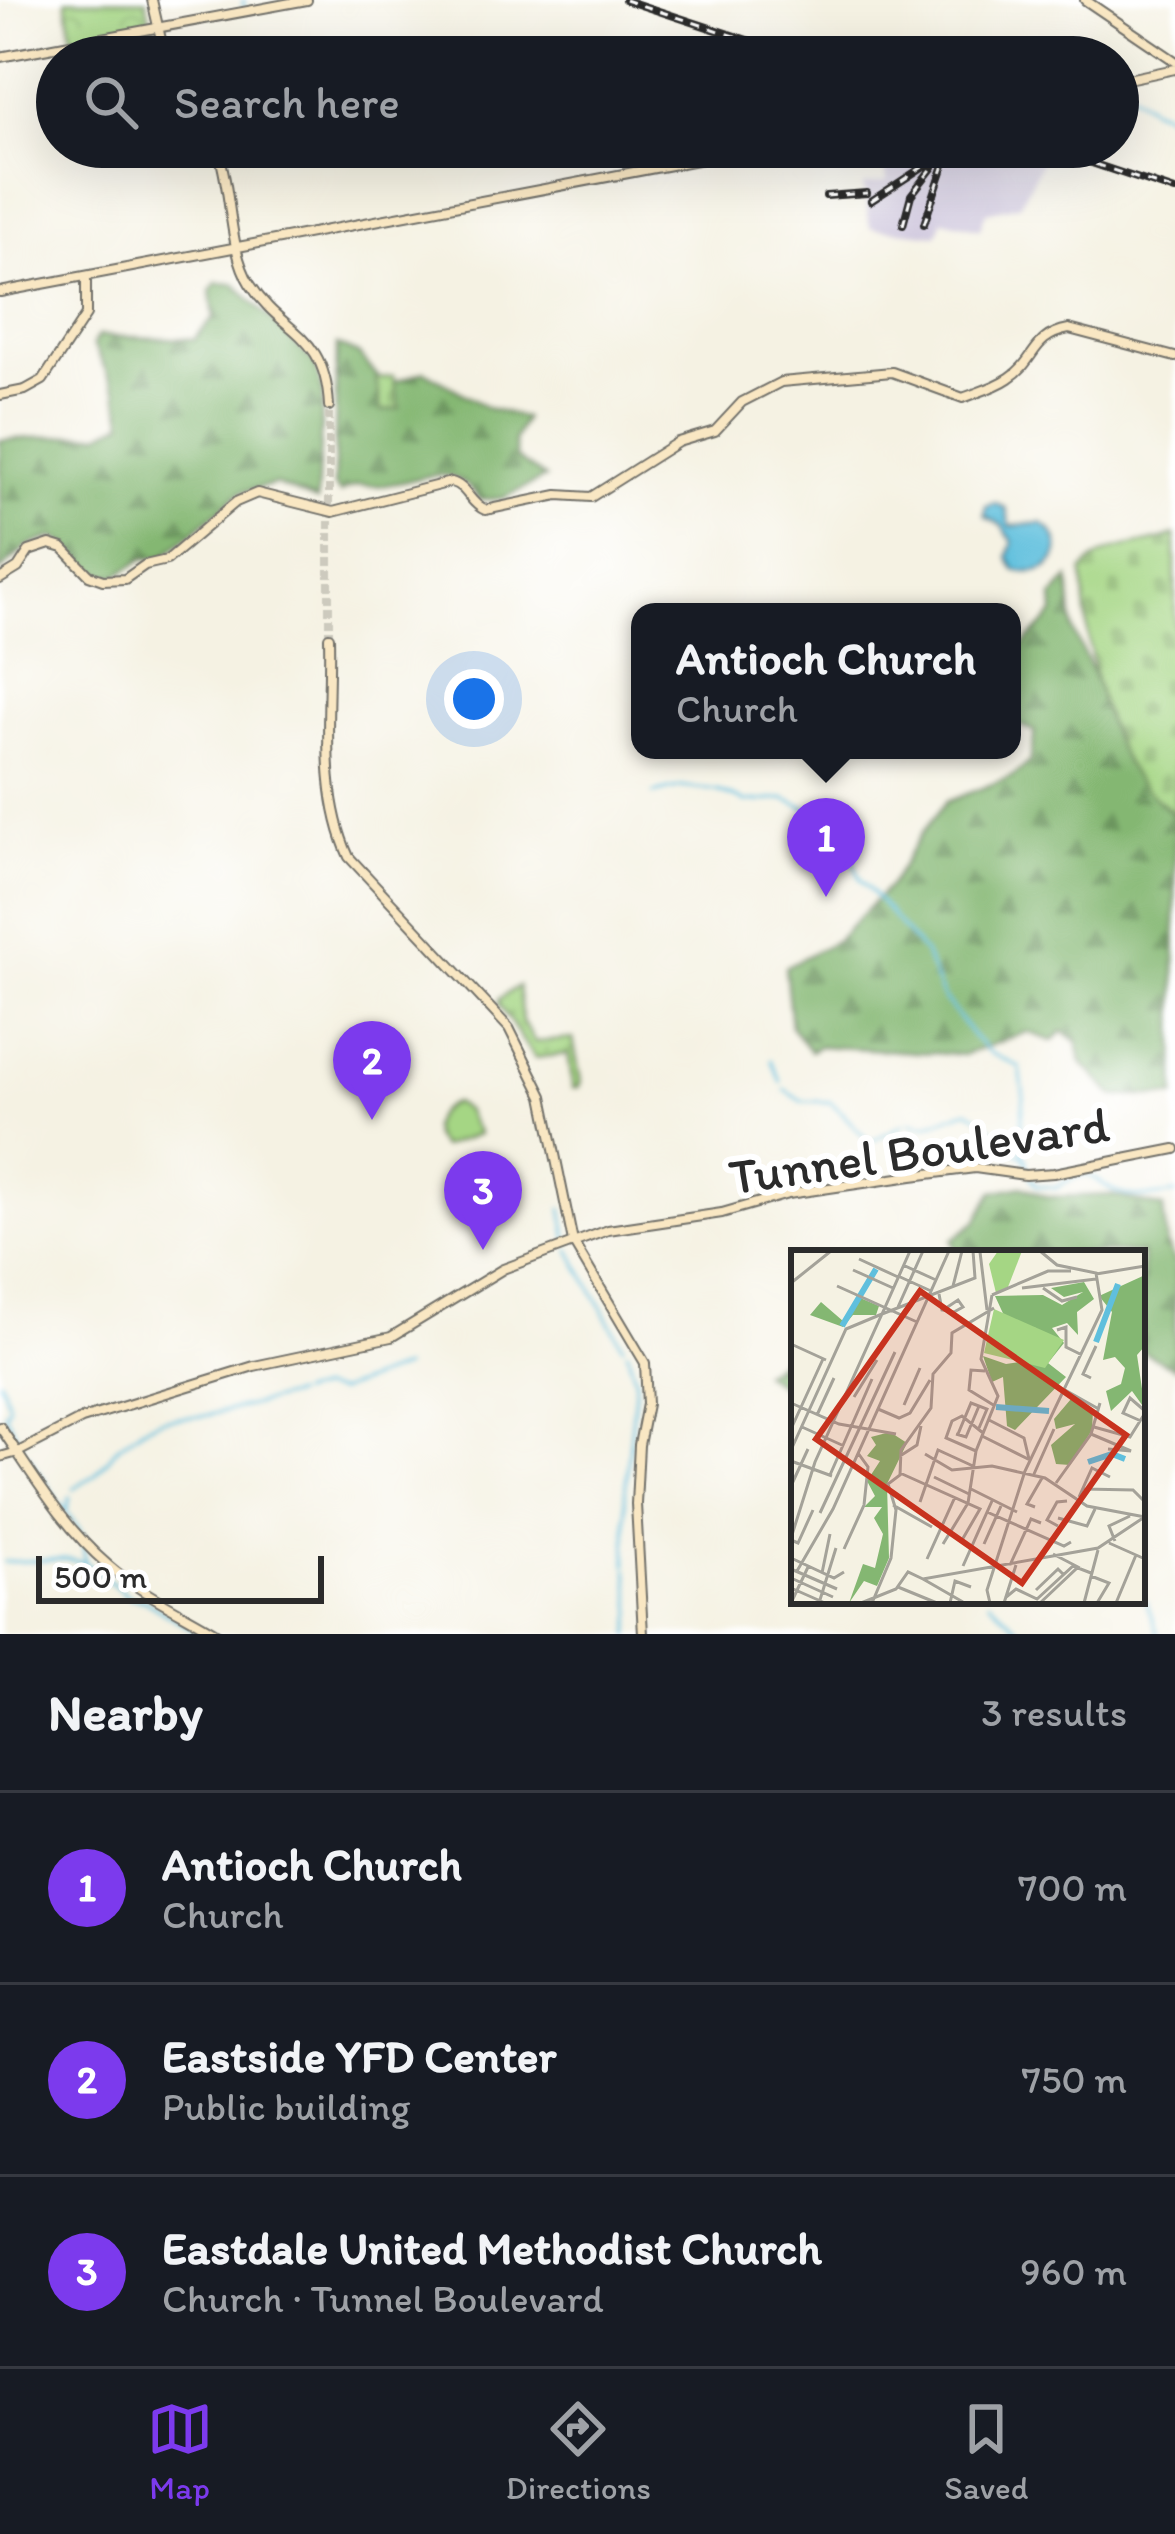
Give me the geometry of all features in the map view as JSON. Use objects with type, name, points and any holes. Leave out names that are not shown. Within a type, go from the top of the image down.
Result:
[{"type":"main road","points":[[152,0],[160,36]]},
{"type":"main road","points":[[114,36],[308,0]]},
{"type":"main road","points":[[1085,0],[1135,36]]},
{"type":"main road","points":[[1139,39],[1175,65]]},
{"type":"main road","points":[[0,57],[36,50]]},
{"type":"main road","points":[[1139,75],[1175,65]]},
{"type":"main road","points":[[223,168],[238,248],[251,286],[315,352],[328,384],[329,406]]},
{"type":"main road","points":[[0,292],[656,168]]},
{"type":"main road","points":[[0,395],[43,380],[86,315],[86,276]]},
{"type":"main road","points":[[0,579],[14,573],[29,551],[50,544],[64,548],[89,575],[125,579],[145,565],[167,560],[236,502],[257,493],[333,512],[451,482],[485,511],[558,495],[591,497],[678,442],[715,430],[742,402],[781,382],[892,373],[963,398],[1009,378],[1027,363],[1039,341],[1069,328],[1175,357]]},
{"type":"main road","points":[[328,637],[329,791],[340,838],[349,857],[516,1038],[544,1096],[573,1243],[645,1364],[647,1404],[636,1504],[643,1634]]},
{"type":"main road","name":"Tunnel Boulevard","points":[[0,1457],[82,1419],[254,1366],[392,1337],[503,1269],[608,1230],[722,1213],[788,1194],[975,1168],[1025,1175],[1054,1173],[1175,1149]]},
{"type":"main road","points":[[0,1427],[74,1532],[109,1566],[218,1634]]},
{"type":"shaded area","points":[[885,168],[1038,168],[1019,205],[986,212],[980,229],[943,220],[937,235],[870,228],[863,185],[887,181]]},
{"type":"green space","points":[[66,0],[146,0],[151,26],[72,36]]},
{"type":"green space","points":[[216,283],[235,284],[315,364],[323,392],[317,501],[275,484],[241,492],[163,557],[143,559],[116,576],[86,566],[68,545],[53,537],[27,546],[0,572],[0,440],[100,434],[124,422],[116,390],[93,345],[98,336],[194,339],[214,318],[211,291]]},
{"type":"green space","points":[[337,345],[358,354],[381,380],[397,381],[425,371],[487,408],[524,418],[514,441],[516,458],[545,478],[503,498],[481,500],[459,480],[437,475],[359,485],[340,493],[334,486]]},
{"type":"green space","points":[[393,376],[400,408],[382,411],[376,379]]},
{"type":"green space","points":[[1175,535],[1175,814],[1137,780],[1110,729],[1090,651],[1083,572],[1101,555]]},
{"type":"green space","points":[[1069,579],[1073,631],[1110,728],[1159,802],[1175,816],[1175,1096],[1114,1096],[1082,1063],[1078,1042],[1063,1031],[1053,1041],[1027,1032],[963,1055],[819,1046],[810,1051],[791,1027],[785,967],[837,940],[891,884],[946,802],[1013,776],[1030,762],[1035,731],[1021,726],[1021,648],[1054,614],[1053,597]]},
{"type":"green space","points":[[518,986],[522,1021],[535,1042],[573,1039],[578,1088],[573,1088],[568,1054],[534,1058],[499,1005],[499,999]]},
{"type":"green space","points":[[454,1103],[465,1110],[478,1134],[442,1147],[433,1135],[433,1122]]},
{"type":"green space","points":[[1022,1186],[1048,1197],[1112,1195],[1163,1208],[1167,1246],[1175,1262],[1175,1368],[1145,1353],[1145,1250],[956,1250],[952,1240],[977,1221],[993,1192]]},
{"type":"green space","points":[[791,1353],[791,1393],[762,1372]]},
{"type":"water","points":[[995,503],[1006,508],[1010,526],[1042,523],[1052,532],[1058,551],[1049,566],[1040,571],[1015,570],[1008,557],[1013,542],[1001,525],[985,516],[986,506]]},
{"type":"waterway","points":[[243,0],[244,7]]},
{"type":"waterway","points":[[1139,99],[1175,117]]},
{"type":"waterway","points":[[653,794],[681,787],[718,791],[746,802],[785,799],[810,809],[847,842],[860,879],[924,953],[942,996],[990,1053],[1020,1067],[1024,1097],[1020,1139],[1029,1171]]},
{"type":"waterway","points":[[771,1060],[781,1082]]},
{"type":"waterway","points":[[785,1090],[802,1101],[831,1102],[870,1142],[904,1124]]},
{"type":"waterway","points":[[910,1122],[926,1125],[968,1110],[1027,1158]]},
{"type":"waterway","points":[[1031,1177],[1037,1185],[1056,1188],[1087,1176],[1126,1195],[1175,1194]]},
{"type":"waterway","points":[[562,1209],[568,1241]]},
{"type":"waterway","points":[[570,1250],[623,1346]]},
{"type":"waterway","points":[[627,1351],[636,1381],[625,1493],[627,1566]]},
{"type":"waterway","points":[[299,1394],[320,1389],[337,1392],[403,1368]]},
{"type":"waterway","points":[[0,1380],[9,1405]]},
{"type":"waterway","points":[[74,1489],[144,1427],[163,1419],[204,1416],[294,1395]]},
{"type":"waterway","points":[[8,1408],[5,1414],[22,1446]]},
{"type":"waterway","points":[[27,1454],[56,1498]]},
{"type":"waterway","points":[[67,1509],[70,1497]]},
{"type":"waterway","points":[[60,1503],[85,1538]]},
{"type":"waterway","points":[[83,1543],[85,1561]]},
{"type":"waterway","points":[[4,1562],[68,1559],[86,1563],[129,1597],[144,1600],[200,1634]]},
{"type":"waterway","points":[[628,1570],[633,1612],[630,1634]]},
{"type":"waterway","points":[[1146,1601],[1158,1634]]},
{"type":"waterway","points":[[992,1604],[1025,1634]]},
{"type":"tunnel","points":[[329,406],[329,637]]},
{"type":"railway","points":[[625,0],[735,36]]},
{"type":"railway","points":[[871,201],[921,168]]},
{"type":"railway","points":[[903,225],[911,195],[932,168]]},
{"type":"railway","points":[[924,224],[943,168]]},
{"type":"railway","points":[[1107,168],[1175,191]]},
{"type":"railway","points":[[826,196],[867,193]]},
{"type":"place","name":"Antioch Church","points":[[826,897]]},
{"type":"place","name":"Eastside YFD Center","points":[[372,1120]]},
{"type":"place","name":"Eastdale United Methodist Church","points":[[483,1250]]}]
